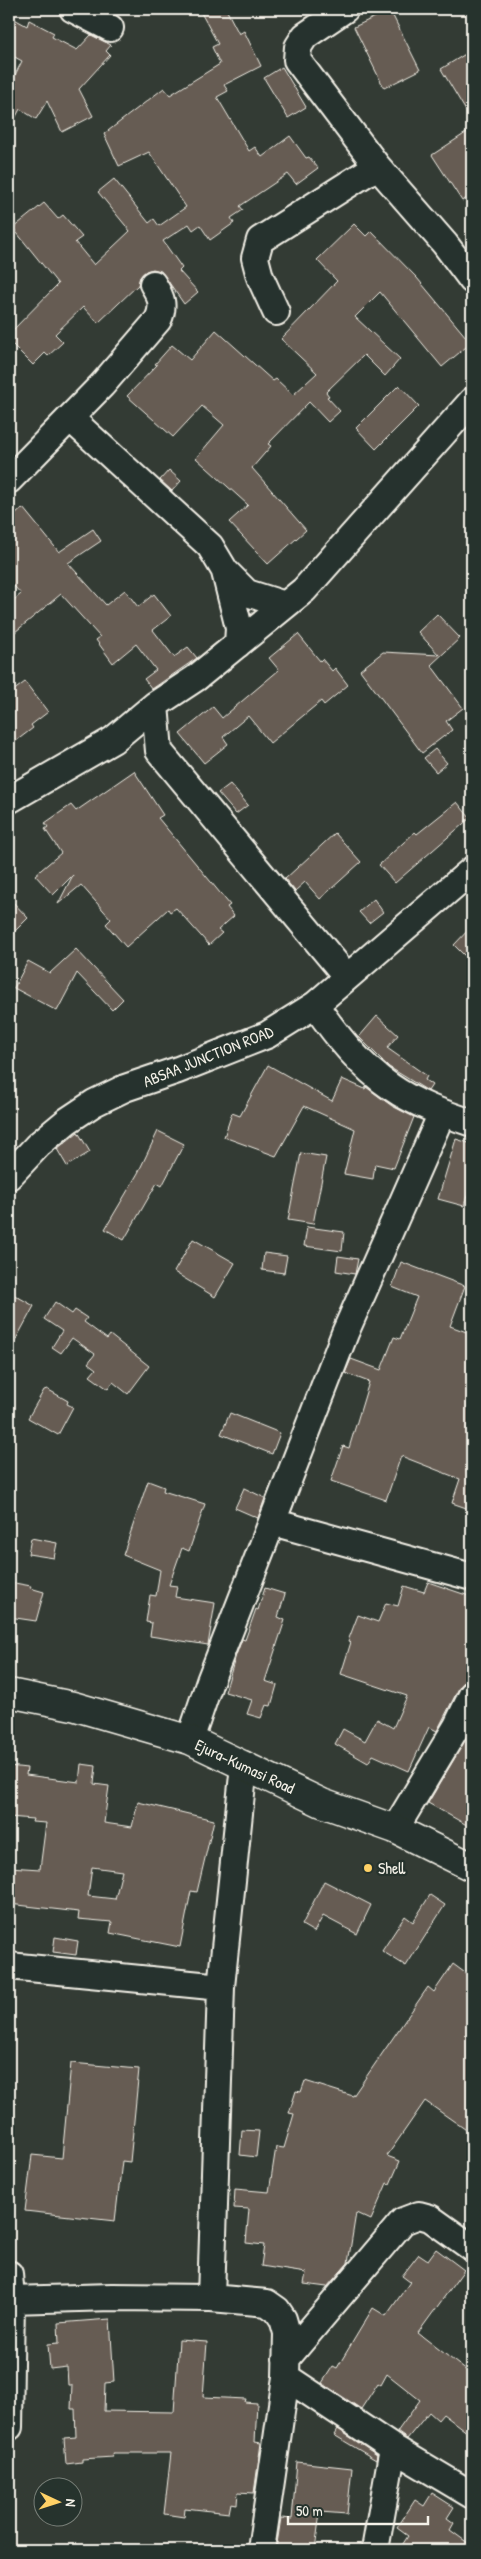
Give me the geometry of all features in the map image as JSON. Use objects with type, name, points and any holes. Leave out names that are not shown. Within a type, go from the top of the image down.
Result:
[{"type":"main road","name":"Ejura-Kumasi Road","points":[[9,1693],[73,1706],[190,1740],[322,1803],[395,1829],[472,1867]]},
{"type":"street","points":[[73,9],[110,28]]},
{"type":"street","points":[[345,9],[305,36],[298,47],[297,60],[377,166],[445,244],[472,280]]},
{"type":"street","points":[[276,312],[260,277],[255,258],[260,240],[377,166]]},
{"type":"street","points":[[9,480],[102,385],[158,320],[162,311],[162,299],[153,284]]},
{"type":"street","points":[[9,800],[113,740],[155,705],[196,678],[304,590],[331,563],[472,401]]},
{"type":"street","points":[[70,418],[210,546],[225,571],[247,593],[285,605]]},
{"type":"street","points":[[225,571],[239,628],[238,644]]},
{"type":"street","points":[[155,705],[159,751],[347,977]]},
{"type":"street","points":[[113,740],[159,751]]},
{"type":"street","name":"ABSAA JUNCTION ROAD","points":[[9,1176],[38,1145],[66,1121],[94,1103],[124,1088],[178,1070],[268,1035],[315,1005],[472,870]]},
{"type":"street","points":[[315,1005],[351,1052],[390,1087],[442,1113],[472,1123]]},
{"type":"street","points":[[190,1740],[210,1681],[345,1333],[442,1113]]},
{"type":"street","points":[[272,1522],[472,1577]]},
{"type":"street","points":[[395,1829],[457,1726],[472,1695]]},
{"type":"street","points":[[211,2298],[221,1987],[244,1765]]},
{"type":"street","points":[[9,1966],[221,1987]]},
{"type":"street","points":[[286,2368],[403,2221],[419,2215],[430,2218],[472,2248]]},
{"type":"street","points":[[9,2274],[11,2300],[9,2427]]},
{"type":"street","points":[[11,2300],[112,2297],[211,2298],[267,2303],[277,2310],[283,2320],[287,2333],[286,2368],[261,2550]]},
{"type":"street","points":[[286,2368],[393,2448],[472,2495]]},
{"type":"street","points":[[375,2550],[393,2448]]},
{"type":"building","points":[[199,9],[226,9],[239,34],[244,31],[261,66],[224,85],[228,91],[217,97],[249,151],[255,147],[262,157],[290,136],[306,158],[309,157],[318,168],[296,184],[288,174],[240,206],[243,210],[231,218],[234,223],[210,240],[200,225],[193,230],[189,224],[163,241],[182,268],[179,271],[198,292],[184,304],[161,271],[153,269],[146,271],[140,277],[138,285],[98,323],[83,307],[55,334],[63,342],[48,356],[45,353],[33,365],[9,341],[9,334],[58,284],[13,228],[44,203],[58,219],[63,215],[82,237],[75,242],[94,265],[130,231],[98,192],[114,179],[149,223],[154,219],[159,226],[186,207],[149,152],[119,166],[104,134],[164,88],[170,95],[220,64],[212,47],[218,44]]},
{"type":"building","points":[[390,10],[420,70],[384,88],[354,27]]},
{"type":"building","points":[[9,16],[27,26],[29,20],[54,33],[52,37],[77,50],[91,35],[111,45],[106,51],[110,55],[79,89],[93,116],[62,132],[47,101],[36,119],[20,109],[9,130],[9,87],[22,61],[9,54]]},
{"type":"building","points":[[472,50],[472,121],[441,69]]},
{"type":"building","points":[[282,67],[306,107],[288,118],[264,78]]},
{"type":"building","points":[[472,129],[472,195],[462,201],[432,155]]},
{"type":"building","points":[[354,224],[366,236],[371,231],[417,278],[471,343],[442,367],[380,292],[355,317],[400,359],[385,376],[364,355],[326,392],[329,396],[327,397],[340,411],[328,422],[309,402],[268,444],[271,446],[252,468],[306,530],[268,564],[229,522],[248,505],[196,458],[224,425],[202,406],[173,437],[127,396],[157,365],[155,364],[172,345],[190,360],[216,330],[273,381],[276,379],[293,395],[317,373],[281,339],[337,281],[317,260]]},
{"type":"building","points":[[399,385],[419,406],[376,449],[356,428]]},
{"type":"building","points":[[169,470],[181,481],[172,491],[160,480]]},
{"type":"building","points":[[23,508],[59,552],[93,529],[101,541],[68,563],[106,605],[125,590],[138,607],[154,594],[171,616],[153,630],[174,657],[188,647],[197,658],[152,689],[144,679],[156,670],[136,644],[113,663],[96,640],[100,637],[61,594],[9,637],[9,604],[21,594],[9,580],[9,520]]},
{"type":"building","points":[[437,614],[460,638],[431,665],[463,708],[446,721],[452,730],[422,753],[360,670],[383,652],[439,655],[418,632]]},
{"type":"building","points":[[298,634],[320,661],[322,659],[332,671],[335,668],[348,685],[324,705],[321,701],[270,743],[248,716],[223,737],[228,744],[204,763],[180,734],[213,707],[222,718],[279,670],[269,658]]},
{"type":"building","points":[[25,682],[48,712],[31,725],[33,728],[16,741],[9,732],[9,694]]},
{"type":"building","points":[[435,749],[447,763],[436,772],[424,758]]},
{"type":"building","points":[[134,771],[163,815],[158,818],[230,905],[227,907],[234,916],[218,930],[222,933],[209,945],[176,908],[170,912],[168,909],[126,947],[106,924],[111,919],[81,885],[58,904],[73,875],[53,895],[35,875],[61,853],[45,829],[48,827],[45,823],[71,805],[76,811]]},
{"type":"building","points":[[230,784],[248,805],[236,814],[218,793]]},
{"type":"building","points":[[457,802],[470,818],[395,883],[379,865],[415,832],[417,834]]},
{"type":"building","points":[[335,833],[361,862],[320,899],[305,882],[295,891],[285,879]]},
{"type":"building","points":[[9,898],[28,918],[9,937]]},
{"type":"building","points":[[374,899],[383,912],[369,923],[359,912]]},
{"type":"building","points":[[472,926],[472,963],[454,945]]},
{"type":"building","points":[[76,949],[123,999],[112,1010],[77,973],[57,1011],[14,988],[28,961],[50,973]]},
{"type":"building","points":[[377,1016],[398,1035],[387,1048],[427,1076],[425,1080],[432,1085],[428,1091],[389,1067],[359,1037]]},
{"type":"building","points":[[268,1065],[332,1101],[342,1079],[365,1089],[366,1087],[392,1106],[414,1117],[394,1168],[375,1164],[373,1179],[344,1174],[355,1129],[304,1106],[276,1156],[224,1137],[232,1113],[240,1116]]},
{"type":"building","points":[[158,1131],[184,1144],[162,1186],[157,1183],[124,1240],[105,1229],[138,1173]]},
{"type":"building","points":[[78,1132],[90,1152],[67,1166],[57,1149]]},
{"type":"building","points":[[456,1139],[472,1144],[472,1178],[464,1206],[438,1199]]},
{"type":"building","points":[[301,1153],[326,1157],[313,1224],[288,1220]]},
{"type":"building","points":[[307,1227],[344,1232],[342,1251],[304,1246]]},
{"type":"building","points":[[193,1239],[235,1263],[215,1297],[174,1272]]},
{"type":"building","points":[[264,1253],[287,1256],[284,1273],[262,1270]]},
{"type":"building","points":[[338,1256],[358,1259],[355,1274],[336,1271]]},
{"type":"building","points":[[401,1262],[465,1286],[450,1326],[472,1334],[472,1396],[468,1408],[472,1409],[472,1510],[452,1503],[460,1479],[401,1456],[386,1500],[331,1481],[343,1446],[349,1448],[369,1382],[345,1373],[351,1359],[381,1370],[394,1337],[400,1339],[417,1297],[392,1287]]},
{"type":"building","points":[[9,1292],[34,1306],[9,1352]]},
{"type":"building","points":[[55,1302],[72,1314],[75,1310],[87,1318],[84,1322],[107,1339],[110,1335],[149,1366],[128,1394],[113,1382],[108,1389],[90,1376],[96,1369],[88,1363],[95,1354],[72,1338],[61,1353],[52,1347],[62,1331],[44,1319]]},
{"type":"building","points":[[47,1389],[68,1401],[67,1404],[73,1407],[58,1435],[28,1418],[44,1390]]},
{"type":"building","points":[[230,1413],[280,1433],[272,1454],[221,1434]]},
{"type":"building","points":[[148,1481],[164,1487],[163,1491],[205,1504],[189,1551],[182,1548],[169,1585],[177,1586],[175,1597],[215,1603],[208,1645],[150,1636],[152,1623],[146,1622],[150,1595],[156,1596],[160,1570],[123,1555]]},
{"type":"building","points":[[244,1488],[265,1498],[258,1518],[235,1508]]},
{"type":"building","points":[[31,1538],[57,1543],[54,1558],[28,1554]]},
{"type":"building","points":[[9,1582],[31,1586],[30,1588],[44,1592],[36,1621],[9,1617]]},
{"type":"building","points":[[428,1582],[472,1597],[472,1680],[464,1682],[459,1688],[437,1731],[429,1727],[409,1771],[373,1755],[368,1763],[335,1744],[343,1729],[365,1741],[377,1719],[393,1728],[407,1696],[341,1674],[351,1642],[348,1641],[358,1615],[378,1622],[386,1603],[398,1606],[404,1586],[424,1592]]},
{"type":"building","points":[[265,1588],[285,1594],[278,1617],[285,1620],[265,1681],[277,1685],[271,1706],[266,1705],[261,1718],[247,1714],[252,1700],[225,1692],[242,1639],[245,1640]]},
{"type":"building","points":[[472,1729],[472,1828],[428,1803]]},
{"type":"building","points":[[81,1764],[96,1766],[94,1784],[109,1786],[104,1823],[132,1827],[138,1802],[214,1820],[197,1892],[191,1891],[180,1947],[110,1933],[112,1922],[78,1919],[79,1912],[9,1904],[9,1867],[40,1869],[46,1823],[32,1822],[33,1819],[9,1817],[9,1766],[27,1768],[26,1775],[79,1782]],"holes":[[[92,1867],[122,1871],[115,1899],[88,1896]]]},
{"type":"building","points":[[324,1881],[371,1905],[357,1934],[323,1916],[314,1932],[302,1925]]},
{"type":"building","points":[[430,1895],[445,1905],[406,1966],[382,1951],[405,1916],[413,1922]]},
{"type":"building","points":[[55,1937],[78,1941],[76,1955],[53,1952]]},
{"type":"building","points":[[453,1964],[472,1978],[472,2134],[425,2101],[387,2156],[400,2161],[390,2184],[387,2183],[371,2220],[356,2213],[348,2263],[327,2287],[304,2284],[306,2273],[261,2266],[264,2245],[246,2243],[249,2209],[234,2208],[235,2189],[269,2192],[276,2147],[284,2148],[294,2114],[289,2113],[296,2091],[301,2092],[305,2081],[353,2096],[428,1987],[434,1992]]},
{"type":"building","points":[[71,2063],[139,2069],[130,2162],[122,2161],[115,2221],[25,2211],[32,2155],[62,2158]]},
{"type":"building","points":[[242,2130],[259,2131],[256,2157],[240,2155]]},
{"type":"building","points":[[436,2249],[464,2270],[418,2333],[472,2375],[472,2436],[443,2414],[438,2420],[429,2412],[407,2439],[397,2432],[420,2400],[387,2374],[381,2385],[378,2383],[361,2409],[322,2383],[333,2366],[337,2368],[373,2308],[386,2316],[410,2282],[402,2276],[419,2254],[428,2260]]},
{"type":"building","points":[[110,2319],[114,2382],[105,2383],[104,2411],[174,2412],[179,2340],[207,2342],[203,2397],[246,2399],[245,2402],[257,2403],[255,2442],[261,2443],[254,2493],[238,2492],[237,2504],[231,2503],[229,2513],[185,2508],[184,2517],[164,2514],[171,2453],[112,2453],[113,2457],[82,2459],[82,2462],[66,2464],[64,2438],[76,2437],[75,2409],[71,2409],[72,2385],[68,2385],[67,2367],[50,2369],[48,2344],[59,2343],[58,2323]]},
{"type":"building","points":[[338,2429],[377,2455],[376,2460],[334,2435]]},
{"type":"building","points":[[297,2462],[352,2468],[347,2514],[320,2512],[315,2550],[276,2550],[281,2518],[292,2519]]},
{"type":"building","points":[[432,2493],[454,2507],[447,2518],[454,2523],[450,2530],[472,2546],[472,2550],[399,2550],[408,2536],[397,2528],[415,2500],[424,2506]]},
{"type":"place","name":"Shell","points":[[368,1868]]}]
